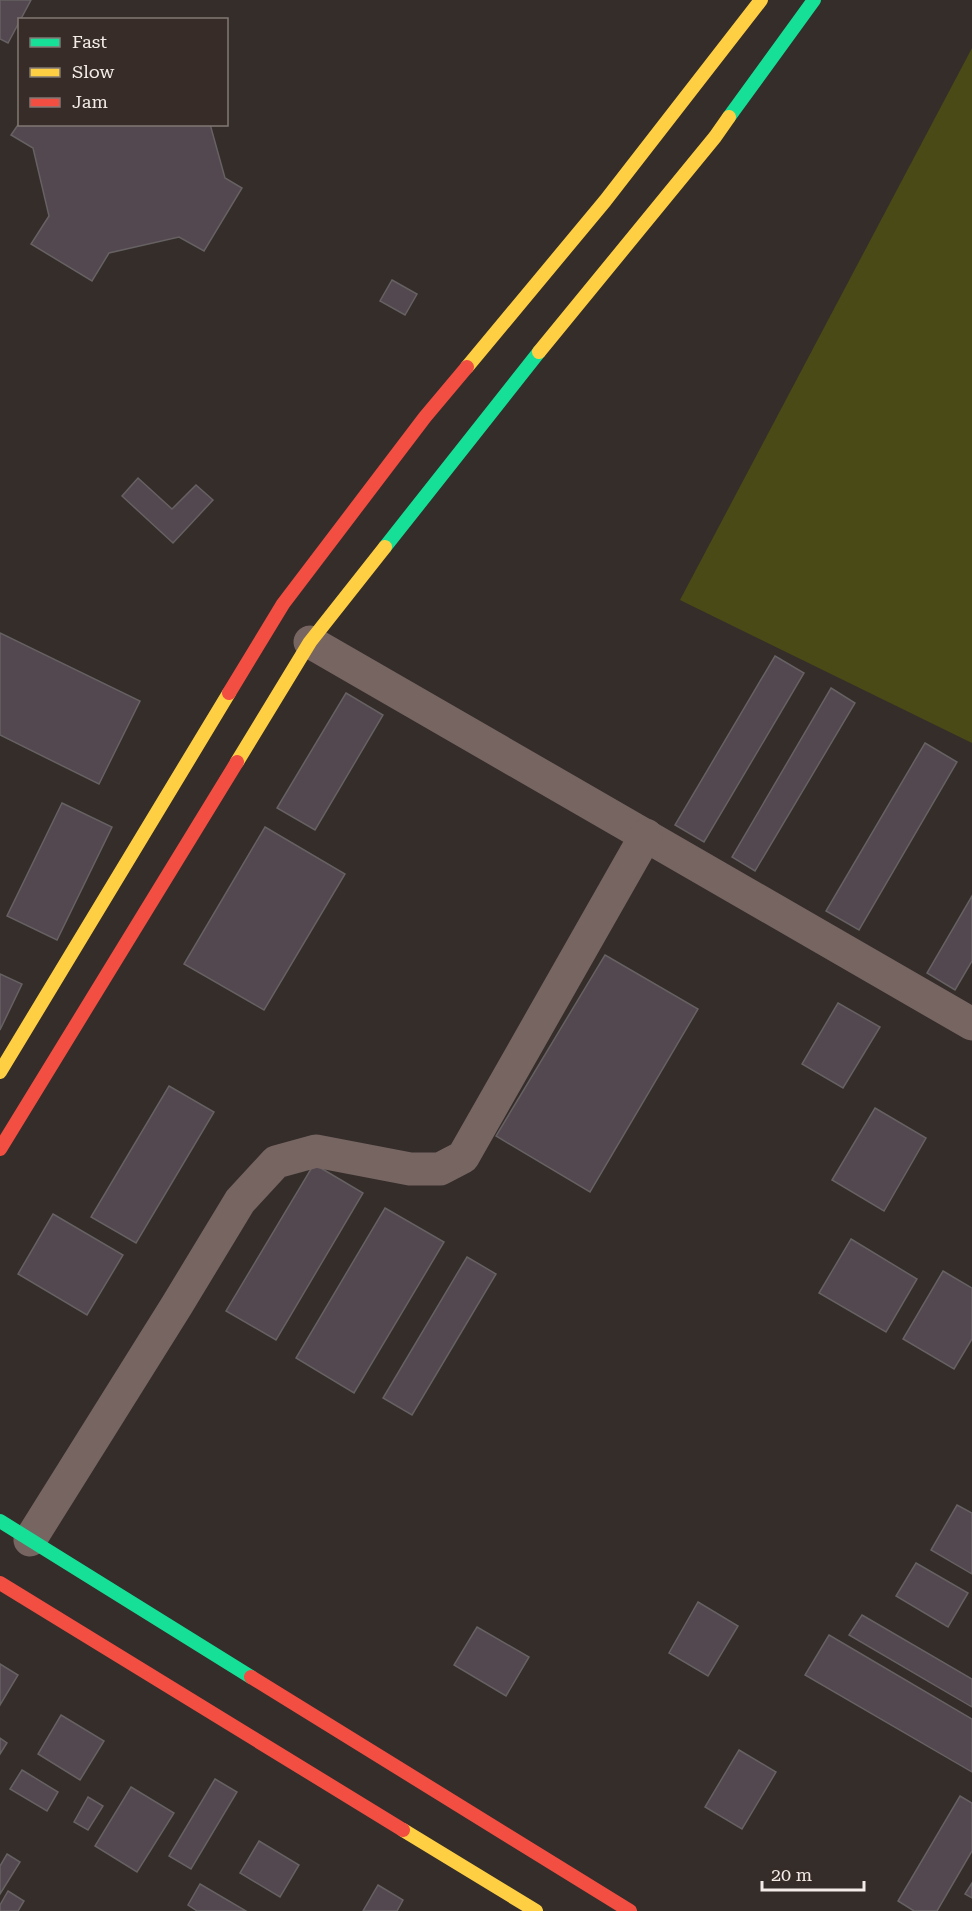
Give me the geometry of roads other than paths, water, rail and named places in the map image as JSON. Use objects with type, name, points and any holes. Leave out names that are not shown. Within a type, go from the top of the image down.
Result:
[{"type":"street","points":[[0,1072],[283,604],[425,417],[605,201],[761,0]]},
{"type":"street","points":[[0,1149],[310,642],[585,294],[715,137],[814,0]]},
{"type":"street","points":[[310,642],[972,1024]]},
{"type":"street","points":[[30,1540],[240,1201],[276,1162],[316,1150],[410,1169],[440,1169],[463,1157],[646,835]]},
{"type":"street","points":[[0,1521],[630,1911]]},
{"type":"street","points":[[0,1583],[536,1911]]}]
